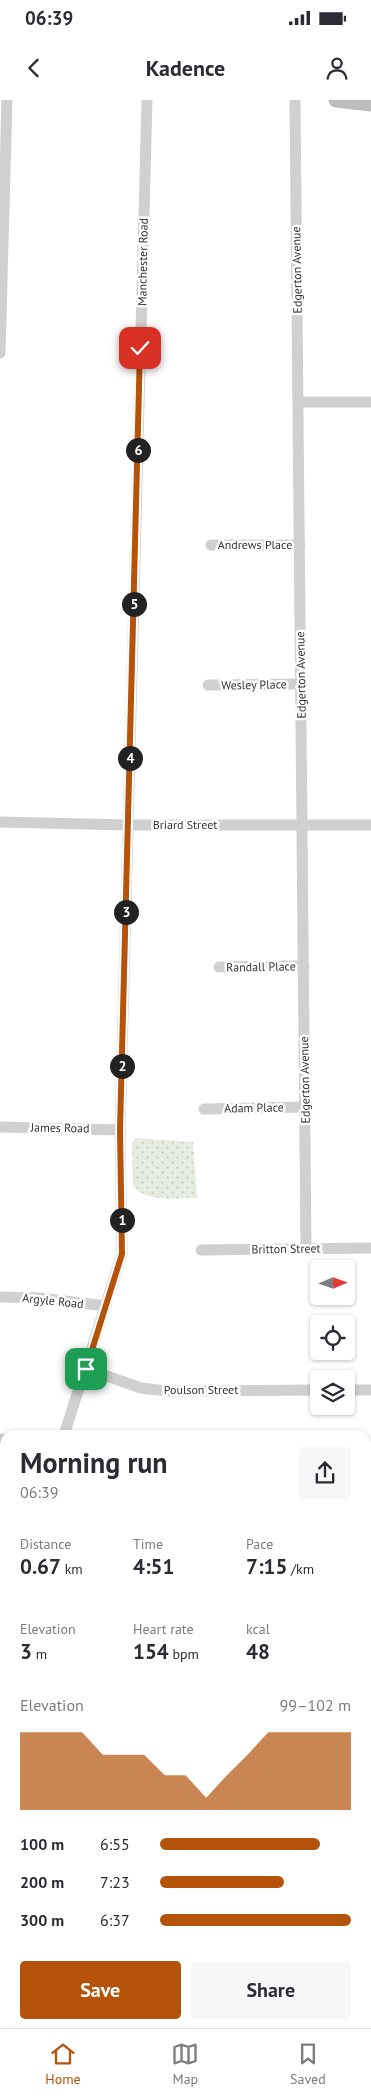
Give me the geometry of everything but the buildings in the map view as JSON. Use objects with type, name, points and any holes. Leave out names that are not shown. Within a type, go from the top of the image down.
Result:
[{"type":"main road","points":[[336,100],[371,104]]},
{"type":"street","points":[[0,353],[7,100]]},
{"type":"street","name":"Manchester Road","points":[[66,1430],[122,1254],[120,1130],[147,100]]},
{"type":"street","name":"Edgerton Avenue","points":[[295,100],[306,1249]]},
{"type":"street","points":[[298,402],[371,402]]},
{"type":"street","name":"Andrews Place","points":[[211,545],[300,545]]},
{"type":"street","name":"Wesley Place","points":[[208,685],[301,684]]},
{"type":"street","name":"Briard Street","points":[[0,822],[128,825],[371,825]]},
{"type":"street","name":"Randall Place","points":[[219,967],[304,966]]},
{"type":"street","name":"Adam Place","points":[[204,1109],[305,1107]]},
{"type":"street","name":"James Road","points":[[0,1127],[120,1130]]},
{"type":"street","name":"Britton Street","points":[[201,1250],[371,1248]]},
{"type":"street","name":"Argyle Road","points":[[0,1297],[40,1298],[106,1306]]},
{"type":"street","name":"Poulson Street","points":[[86,1369],[141,1388],[167,1391],[310,1390]]},
{"type":"street","points":[[355,1390],[371,1390]]},
{"type":"green space","points":[[135,1138],[193,1142],[197,1198],[172,1199],[154,1197],[146,1195],[133,1186],[132,1144]]},
{"type":"route","points":[[86,1369],[122,1254],[120,1130],[140,348]]}]
